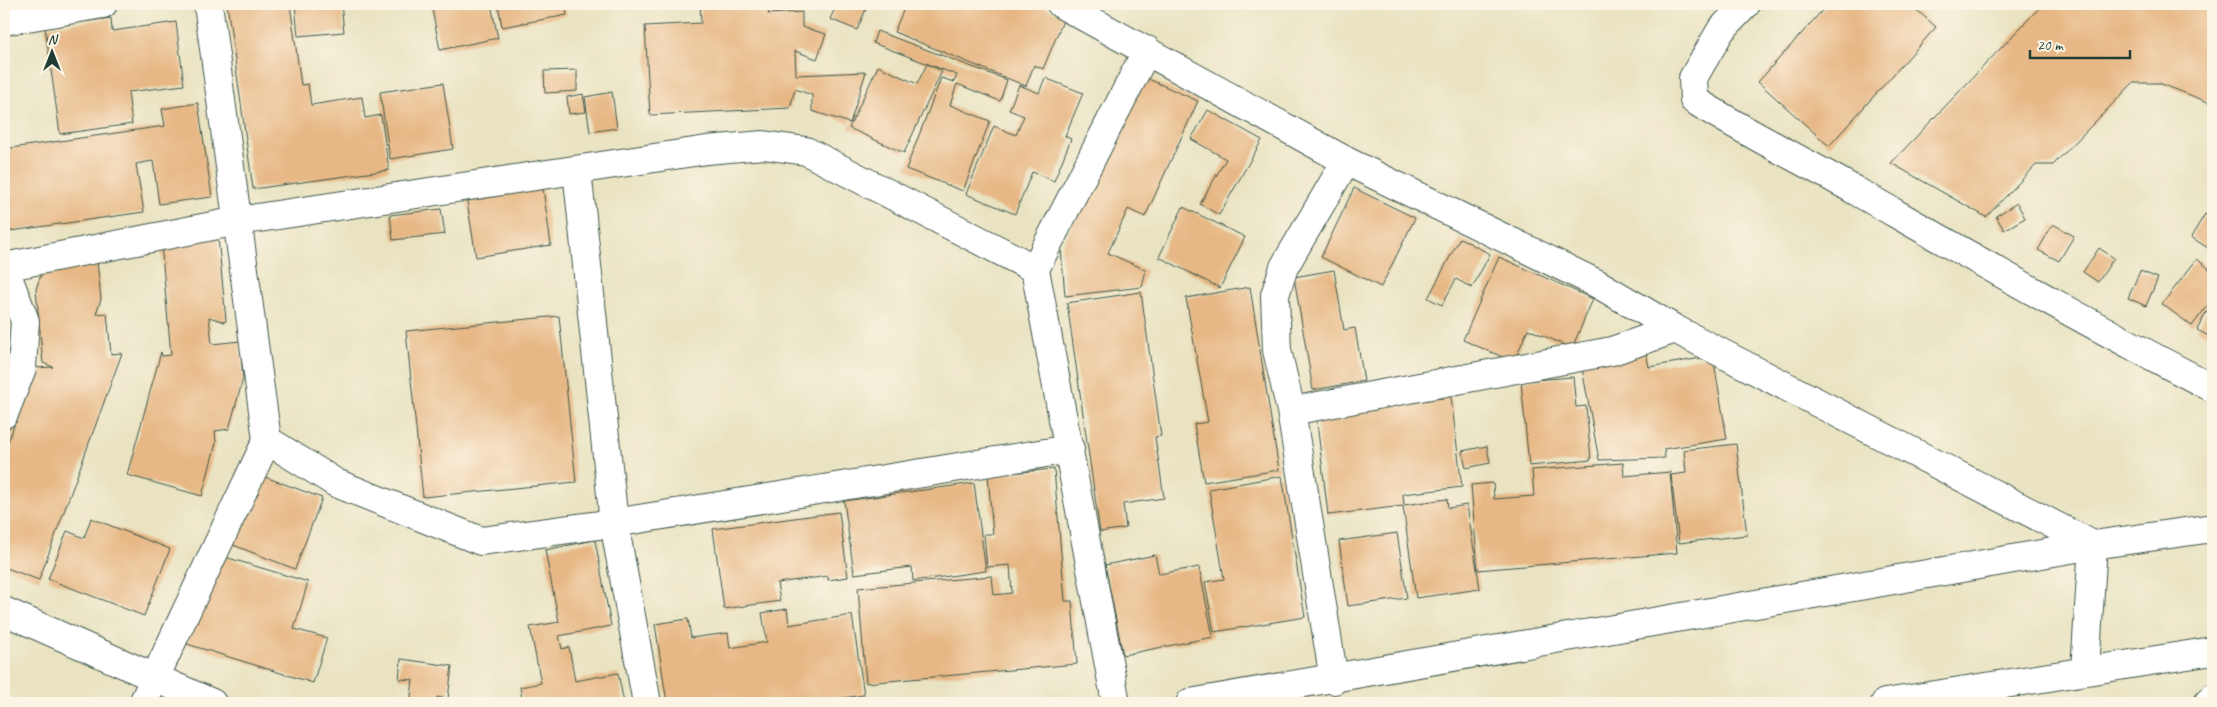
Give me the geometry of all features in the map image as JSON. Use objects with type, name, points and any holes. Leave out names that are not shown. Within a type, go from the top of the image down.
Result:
[{"type":"street","points":[[4,21],[103,4]]},
{"type":"street","points":[[144,703],[154,678],[267,440],[208,4]]},
{"type":"street","points":[[1061,4],[1346,161],[1598,284],[1674,329],[2093,545]]},
{"type":"street","points":[[1746,4],[1721,30],[1693,78],[1694,100],[1725,120],[1843,183],[2091,325],[2213,388]]},
{"type":"street","points":[[1116,703],[1035,270],[1147,50]]},
{"type":"street","points":[[4,414],[22,368],[25,321],[4,267],[238,221],[707,150],[763,145],[806,151],[1035,270]]},
{"type":"street","points":[[1334,680],[1291,411],[1278,350],[1275,295],[1284,267],[1346,161]]},
{"type":"street","points":[[577,170],[614,523],[648,703]]},
{"type":"street","points":[[1291,411],[1612,350],[1674,329]]},
{"type":"street","points":[[267,440],[336,484],[481,541],[614,523],[1070,449]]},
{"type":"street","points":[[1190,703],[1334,680],[2093,545],[2213,528]]},
{"type":"street","points":[[2085,670],[2093,545]]},
{"type":"street","points":[[4,611],[212,703]]},
{"type":"street","points":[[1885,703],[2213,651]]},
{"type":"street","points":[[2208,703],[2213,698]]},
{"type":"building","points":[[227,4],[290,4],[301,85],[308,84],[311,105],[362,97],[365,118],[381,115],[389,170],[253,189]]},
{"type":"building","points":[[295,4],[341,4],[344,32],[298,36]]},
{"type":"building","points":[[431,4],[491,4],[498,38],[440,50]]},
{"type":"building","points":[[498,4],[565,4],[567,15],[502,27]]},
{"type":"building","points":[[700,4],[772,4],[768,14],[802,12],[802,27],[826,34],[817,59],[795,51],[796,75],[866,72],[850,123],[812,111],[812,95],[795,89],[790,108],[650,115],[645,26],[701,23]]},
{"type":"building","points":[[837,4],[852,4],[866,9],[857,30],[830,19]]},
{"type":"building","points":[[906,4],[1036,4],[1065,16],[1043,69],[1034,65],[1026,86],[894,32]]},
{"type":"building","points":[[1828,4],[1910,4],[1936,27],[1829,146],[1758,82]]},
{"type":"building","points":[[2043,4],[2213,4],[2213,104],[2159,83],[2133,83],[2053,165],[2036,165],[1986,217],[1891,163]]},
{"type":"building","points":[[111,18],[112,31],[176,22],[184,85],[128,92],[132,124],[60,134],[45,27]]},
{"type":"building","points":[[877,31],[1007,80],[1000,101],[957,84],[950,105],[990,121],[963,191],[906,169],[941,78],[954,82],[957,75],[873,43]]},
{"type":"building","points":[[927,64],[942,71],[904,153],[849,128],[878,66],[917,84]]},
{"type":"building","points":[[577,70],[577,91],[545,93],[544,71]]},
{"type":"building","points":[[1045,78],[1083,93],[1065,136],[1071,139],[1054,181],[1032,172],[1015,214],[966,194],[994,126],[1016,135],[1024,116],[1009,110],[1019,85],[1039,93]]},
{"type":"building","points":[[1146,78],[1198,101],[1145,217],[1128,209],[1108,253],[1146,270],[1142,287],[1065,296],[1061,248]]},
{"type":"building","points":[[443,83],[453,149],[390,159],[380,92]]},
{"type":"building","points":[[612,92],[617,128],[590,132],[585,97]]},
{"type":"building","points":[[583,94],[586,112],[569,114],[567,97]]},
{"type":"building","points":[[198,103],[212,197],[159,204],[153,161],[136,164],[144,212],[4,232],[4,149],[165,126],[162,109]]},
{"type":"building","points":[[1208,110],[1262,140],[1219,215],[1200,204],[1226,159],[1191,139]]},
{"type":"building","points":[[1354,188],[1415,218],[1381,287],[1321,257]]},
{"type":"building","points":[[543,189],[551,245],[476,257],[467,201]]},
{"type":"building","points":[[2017,203],[2025,218],[2004,230],[1996,216]]},
{"type":"building","points":[[1183,207],[1245,237],[1220,288],[1159,257]]},
{"type":"building","points":[[441,209],[445,234],[393,240],[390,215]]},
{"type":"building","points":[[2205,214],[2213,219],[2213,239],[2208,248],[2191,237]]},
{"type":"building","points":[[2053,224],[2074,236],[2059,261],[2038,250]]},
{"type":"building","points":[[218,237],[226,320],[225,322],[209,317],[212,344],[240,341],[243,379],[229,429],[215,431],[216,443],[202,496],[127,475],[161,352],[162,356],[171,355],[161,243]]},
{"type":"building","points":[[1460,238],[1490,254],[1472,288],[1456,279],[1442,305],[1428,298]]},
{"type":"building","points":[[2099,248],[2114,258],[2098,282],[2083,272]]},
{"type":"building","points":[[1499,257],[1593,299],[1572,348],[1528,329],[1514,362],[1463,340]]},
{"type":"building","points":[[2197,259],[2213,272],[2213,298],[2192,326],[2162,304]]},
{"type":"building","points":[[97,261],[101,299],[96,314],[107,313],[111,354],[122,353],[39,580],[4,567],[4,453],[35,368],[53,367],[43,363],[36,289],[44,266]]},
{"type":"building","points":[[1334,270],[1344,330],[1355,328],[1364,381],[1313,390],[1294,277]]},
{"type":"building","points":[[2140,271],[2158,278],[2146,306],[2128,298]]},
{"type":"building","points":[[1250,287],[1279,470],[1204,482],[1194,424],[1208,422],[1186,298]]},
{"type":"building","points":[[1141,292],[1161,436],[1155,437],[1164,498],[1123,504],[1126,528],[1100,532],[1067,303]]},
{"type":"building","points":[[2213,305],[2213,338],[2197,330],[2205,314]]},
{"type":"building","points":[[559,316],[576,482],[423,497],[406,331]]},
{"type":"building","points":[[1646,352],[1649,367],[1713,356],[1727,439],[1664,449],[1665,458],[1599,460],[1581,363]]},
{"type":"building","points":[[1573,377],[1576,407],[1586,406],[1591,460],[1529,466],[1521,381]]},
{"type":"building","points":[[1451,397],[1462,487],[1403,494],[1404,505],[1447,499],[1448,508],[1467,505],[1480,589],[1416,598],[1403,506],[1328,515],[1316,414]]},
{"type":"building","points":[[1736,444],[1747,535],[1679,543],[1671,475],[1686,473],[1684,450]]},
{"type":"building","points":[[1487,446],[1490,463],[1466,468],[1462,451]]},
{"type":"building","points":[[1623,463],[1624,476],[1670,472],[1677,553],[1478,570],[1471,485],[1493,483],[1494,499],[1534,496],[1532,470]]},
{"type":"building","points":[[1054,469],[1065,601],[1072,601],[1077,664],[866,683],[858,588],[992,576],[994,595],[1012,593],[1010,565],[987,567],[984,534],[993,534],[988,475]]},
{"type":"building","points":[[260,475],[322,498],[295,569],[233,545]]},
{"type":"building","points":[[1282,476],[1305,617],[1214,632],[1205,582],[1224,579],[1209,489]]},
{"type":"building","points":[[974,483],[986,571],[913,581],[912,567],[854,574],[844,501]]},
{"type":"building","points":[[839,512],[848,577],[828,580],[828,576],[777,583],[780,601],[724,609],[713,529]]},
{"type":"building","points":[[91,518],[170,549],[144,616],[48,579],[67,531],[84,538]]},
{"type":"building","points":[[1397,533],[1407,598],[1348,606],[1339,541]]},
{"type":"building","points":[[595,540],[611,626],[559,636],[562,649],[569,647],[575,681],[618,673],[624,703],[523,703],[520,687],[541,683],[530,627],[559,622],[545,550]]},
{"type":"building","points":[[215,554],[308,582],[294,629],[327,638],[313,683],[187,644]]},
{"type":"building","points":[[1155,555],[1159,574],[1199,567],[1213,637],[1123,655],[1105,565]]},
{"type":"building","points":[[787,609],[789,625],[852,615],[864,695],[806,703],[667,703],[655,624],[688,619],[691,638],[728,633],[730,648],[767,642],[762,613]]},
{"type":"building","points":[[401,659],[452,666],[448,699],[437,697],[437,703],[410,703],[413,680],[399,679]]}]
